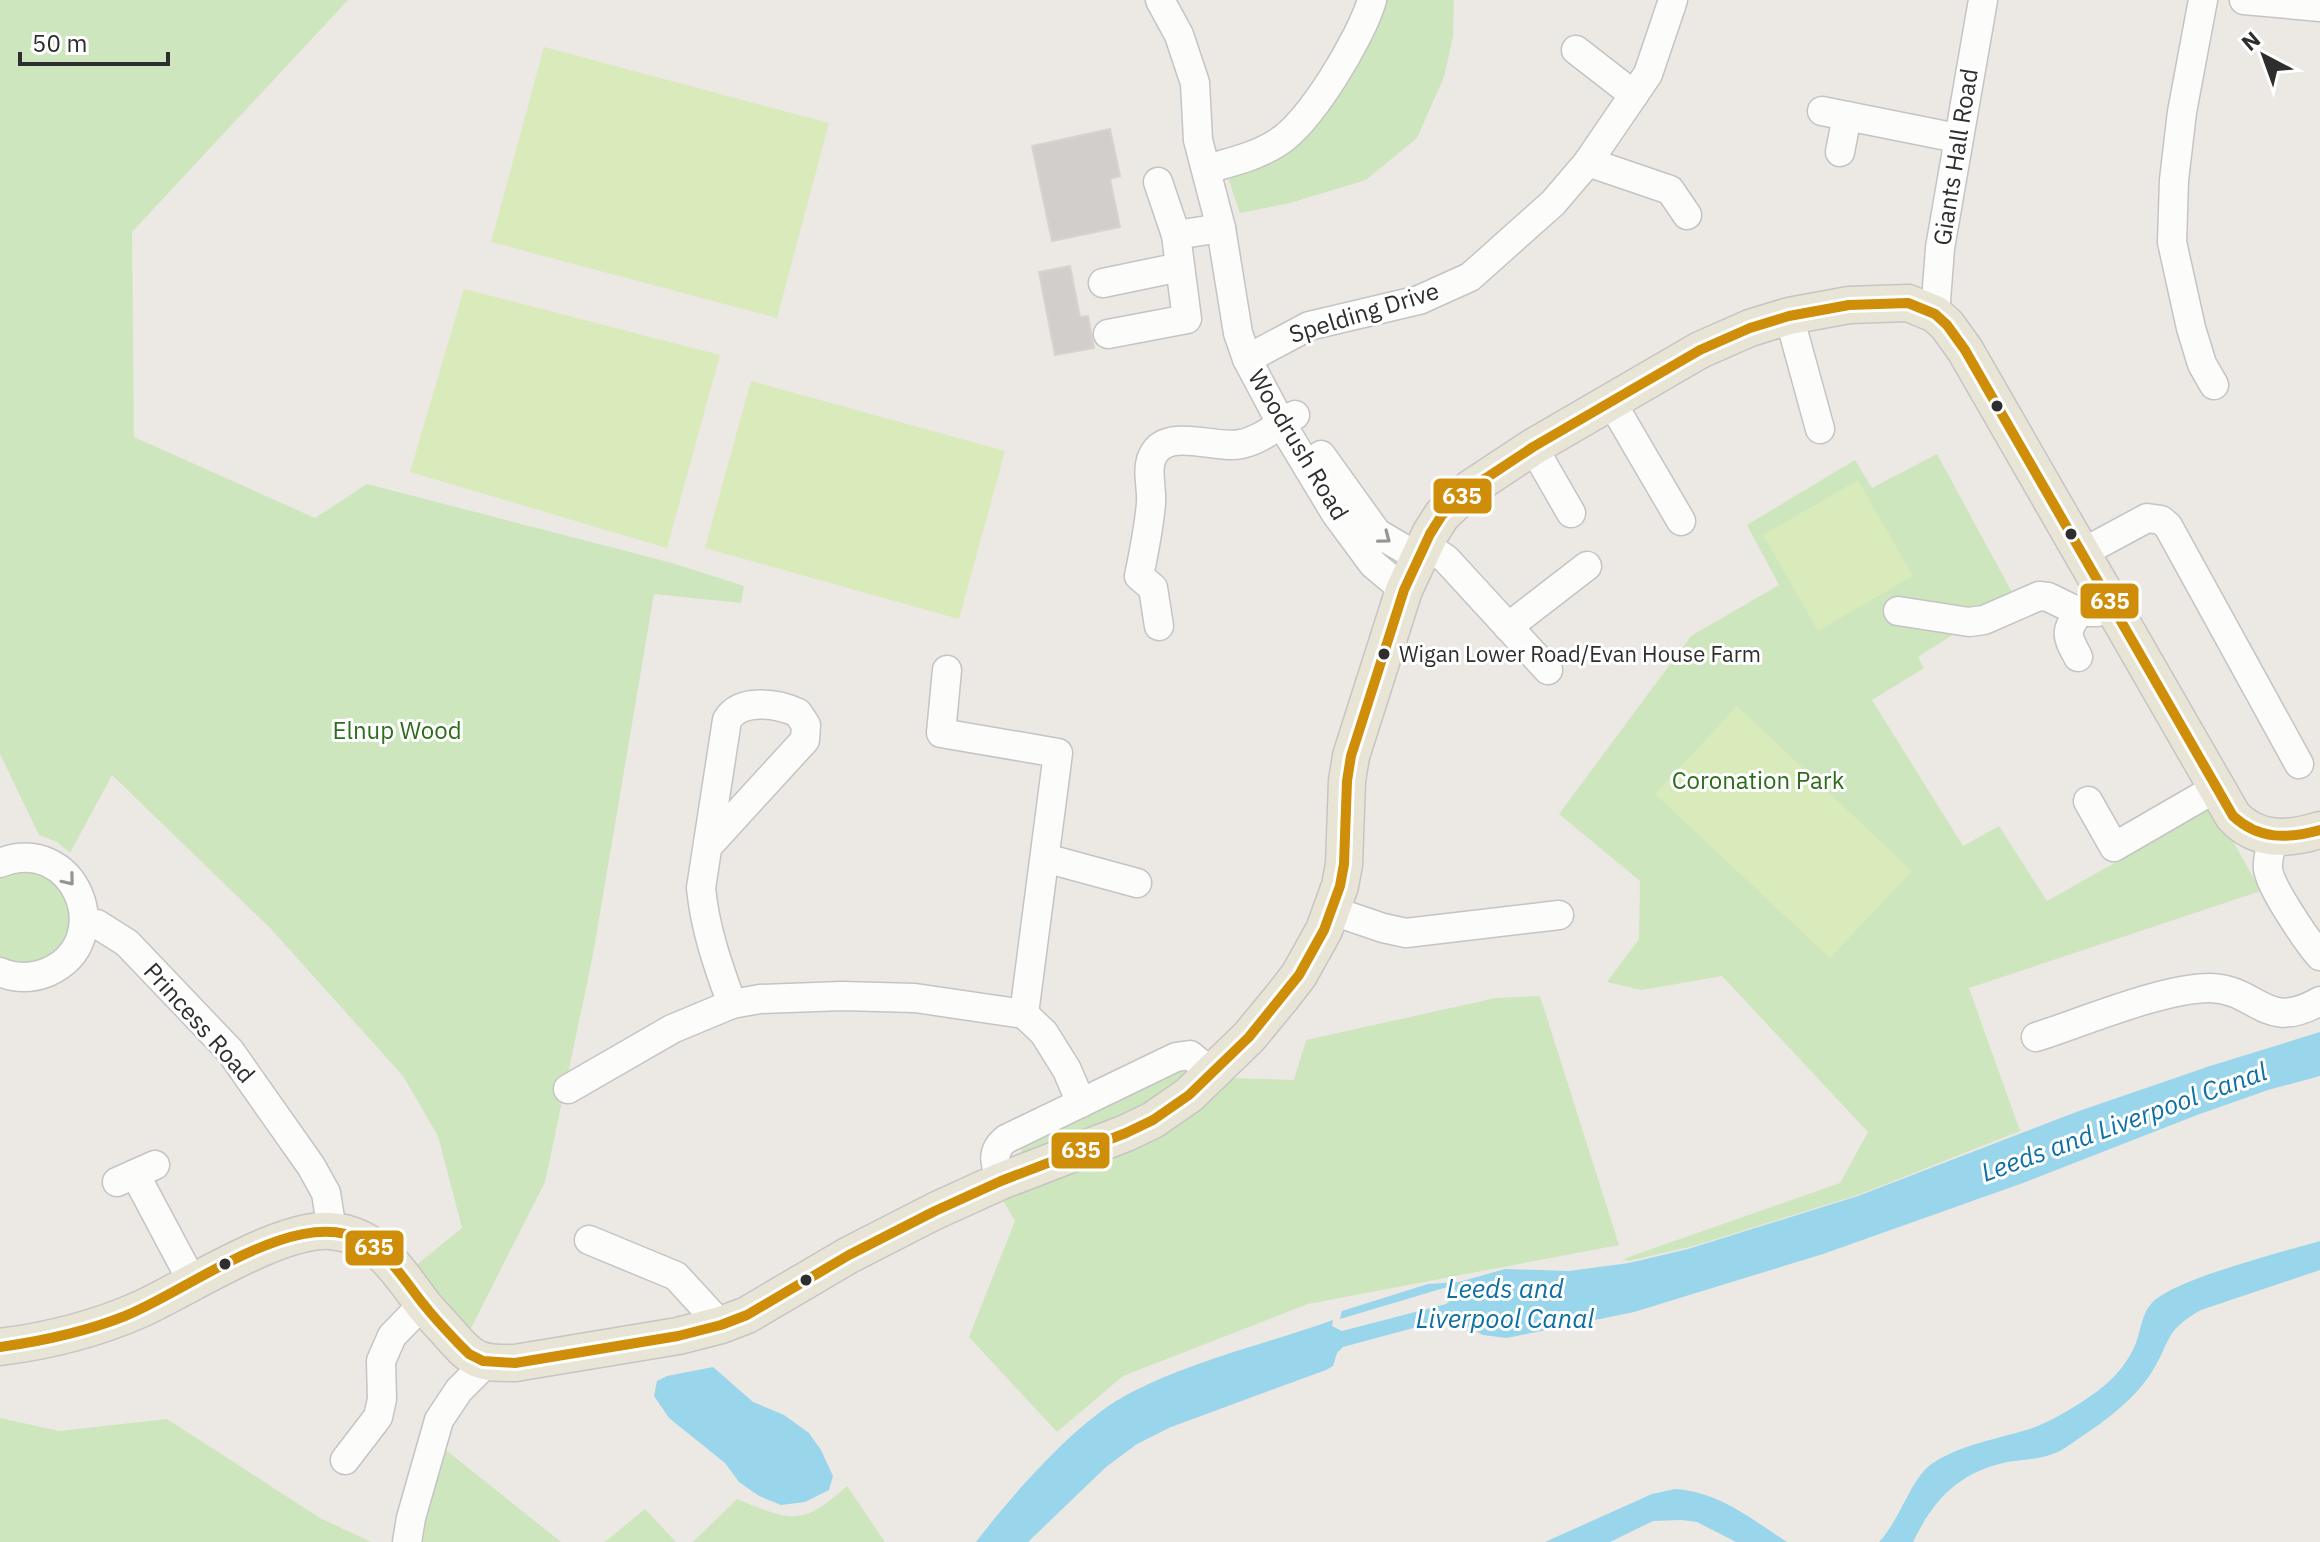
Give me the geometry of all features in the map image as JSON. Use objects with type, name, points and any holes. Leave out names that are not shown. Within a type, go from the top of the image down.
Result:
[{"type":"main road","points":[[0,1347],[54,1338],[114,1320],[280,1240],[315,1231],[332,1231],[365,1239],[390,1259],[423,1304],[468,1353],[487,1362],[500,1364],[538,1359],[678,1336],[747,1315],[876,1240],[1001,1181],[1153,1120],[1189,1095],[1249,1037],[1299,975],[1333,911],[1344,864],[1351,756],[1404,590],[1421,550],[1442,515],[1457,499],[1533,447],[1723,338],[1789,316],[1891,301],[1918,305],[1947,325],[1965,350],[2082,553],[2096,609],[2241,824],[2274,838],[2320,830]]},
{"type":"street","points":[[1160,0],[1179,35],[1195,83],[1198,140],[1207,169],[1248,157],[1277,143],[1297,127],[1355,43],[1372,0]]},
{"type":"street","name":"Spelding Drive","points":[[1254,354],[1309,326],[1419,300],[1470,277],[1553,203],[1588,162],[1648,74],[1673,0]]},
{"type":"street","name":"Giants Hall Road","points":[[1935,314],[1940,248],[1983,0]]},
{"type":"street","points":[[2203,0],[2182,112],[2174,180],[2172,242],[2191,328],[2202,364],[2214,385]]},
{"type":"street","points":[[2244,0],[2320,7]]},
{"type":"street","points":[[1576,50],[1634,95]]},
{"type":"street","points":[[1840,152],[1834,114],[1957,138]]},
{"type":"street","points":[[1588,162],[1670,190],[1687,215]]},
{"type":"street","name":"Woodrush Road","points":[[1207,169],[1231,280],[1238,333],[1254,354],[1336,514],[1373,564],[1404,590]]},
{"type":"street","points":[[1108,334],[1187,319],[1176,235],[1158,182]]},
{"type":"street","points":[[1176,235],[1221,228]]},
{"type":"street","points":[[1103,283],[1180,267]]},
{"type":"street","points":[[1789,316],[1820,429]]},
{"type":"street","points":[[1612,403],[1681,521]]},
{"type":"street","points":[[1159,626],[1153,588],[1136,559],[1151,501],[1150,463],[1161,446],[1179,439],[1210,445],[1237,445],[1263,435],[1288,419]]},
{"type":"street","name":"Woodrush Road","points":[[1288,419],[1377,533],[1446,559],[1549,670]]},
{"type":"street","points":[[1533,447],[1571,513]]},
{"type":"street","points":[[2082,553],[2147,518],[2161,520],[2168,526],[2299,764]]},
{"type":"street","points":[[1508,627],[1587,566]]},
{"type":"street","points":[[1898,611],[1969,622],[1984,620],[2039,596],[2096,609]]},
{"type":"street","points":[[2078,657],[2067,636],[2069,626],[2096,609]]},
{"type":"street","points":[[947,670],[941,733],[1058,753],[1024,1014]]},
{"type":"street","points":[[709,845],[805,740],[806,725],[798,713],[749,703],[736,708],[727,720],[701,888],[703,912],[714,954],[732,1004]]},
{"type":"street","points":[[2088,801],[2114,847],[2216,788]]},
{"type":"street","points":[[2274,838],[2268,873],[2315,942]]},
{"type":"street","points":[[0,863],[29,857],[48,862],[64,872],[76,887],[83,905],[84,924],[74,949],[56,968],[39,976],[1,977]]},
{"type":"street","points":[[1045,858],[1137,883]]},
{"type":"street","points":[[1333,911],[1406,933],[1548,910]]},
{"type":"street","name":"Princess Road","points":[[84,924],[97,924],[127,943],[230,1051],[311,1166],[326,1193],[332,1231]]},
{"type":"street","points":[[2036,1037],[2158,997],[2208,988],[2244,995],[2259,1007],[2275,1013],[2305,1010],[2320,1001]]},
{"type":"street","points":[[568,1089],[672,1029],[732,1004],[760,999],[828,996],[915,998],[1024,1014],[1049,1041],[1067,1070],[1081,1103]]},
{"type":"street","points":[[1001,1181],[994,1161],[999,1144],[1183,1055],[1197,1059],[1212,1073]]},
{"type":"street","points":[[136,1174],[193,1283]]},
{"type":"street","points":[[589,1240],[676,1276],[721,1325]]},
{"type":"street","points":[[345,1460],[378,1417],[382,1399],[381,1361],[392,1336],[423,1304]]},
{"type":"street","points":[[407,1542],[439,1420],[459,1390],[487,1362]]},
{"type":"green space","name":"Elnup Wood","points":[[0,0],[348,0],[132,232],[134,437],[315,518],[367,484],[672,563],[744,586],[741,603],[654,594],[592,960],[545,1182],[468,1334],[414,1267],[462,1228],[438,1136],[403,1076],[271,929],[112,775],[70,853],[57,842],[39,835],[0,754]]},
{"type":"green space","points":[[1381,0],[1454,0],[1453,37],[1444,77],[1417,138],[1366,180],[1290,203],[1240,213],[1227,175],[1294,143]]},
{"type":"green space","points":[[544,47],[829,123],[777,318],[491,242]]},
{"type":"green space","points":[[464,289],[720,355],[667,548],[410,472]]},
{"type":"green space","points":[[751,381],[1005,451],[959,619],[705,548]]},
{"type":"green space","name":"Coronation Park","points":[[1937,454],[2014,596],[1918,657],[1924,668],[1872,700],[1963,846],[1999,826],[2047,901],[2210,809],[2225,827],[2261,891],[1969,988],[2020,1131],[1858,1195],[1690,1247],[1628,1261],[1623,1259],[1840,1183],[1868,1132],[1722,976],[1642,990],[1607,982],[1639,939],[1640,881],[1559,814],[1691,636],[1779,585],[1747,525],[1855,460],[1872,488]]},
{"type":"green space","points":[[1858,480],[1913,576],[1818,631],[1763,535]]},
{"type":"green space","points":[[1737,706],[1912,871],[1830,958],[1655,794]]},
{"type":"green space","points":[[29,866],[57,881],[70,909],[70,925],[65,940],[55,952],[41,962],[24,966],[0,961],[0,870]]},
{"type":"green space","points":[[1540,996],[1619,1245],[1308,1304],[1123,1376],[1057,1432],[969,1337],[1015,1221],[999,1194],[1227,1078],[1294,1080],[1306,1040],[1496,998]]},
{"type":"green space","points":[[1170,1066],[1191,1068],[1175,1084],[1135,1110],[1021,1156],[1021,1143]]},
{"type":"green space","points":[[0,1418],[59,1431],[167,1419],[320,1518],[371,1542],[0,1542]]},
{"type":"green space","points":[[442,1447],[561,1542],[417,1542]]},
{"type":"green space","points":[[847,1486],[885,1542],[693,1542],[737,1499],[771,1512],[795,1516],[818,1508]]},
{"type":"green space","points":[[645,1509],[676,1542],[605,1542]]},
{"type":"water","name":"Leeds and Liverpool Canal","points":[[2320,1032],[2320,1076],[2197,1115],[2023,1183],[1823,1254],[1634,1312],[1507,1338],[1483,1335],[1450,1318],[1343,1347],[1337,1353],[1333,1366],[1326,1370],[1171,1427],[1137,1444],[1106,1467],[1028,1542],[976,1542],[1027,1481],[1088,1421],[1130,1393],[1179,1371],[1333,1320],[1332,1326],[1342,1331],[1446,1304],[1458,1294],[1453,1287],[1444,1288],[1340,1319],[1342,1311],[1428,1284],[1459,1282],[1505,1269],[1569,1271],[1629,1263],[1688,1249],[1858,1196],[2079,1111]]},
{"type":"water","points":[[2320,1241],[2320,1270],[2201,1310],[2189,1317],[2170,1336],[2153,1370],[2130,1399],[2068,1446],[2049,1455],[2007,1462],[1975,1473],[1939,1501],[1913,1542],[1879,1542],[1894,1522],[1918,1478],[1933,1463],[1968,1447],[2045,1423],[2104,1386],[2128,1359],[2145,1313],[2162,1295],[2230,1267]]},
{"type":"water","points":[[713,1367],[753,1402],[784,1415],[809,1433],[833,1476],[829,1490],[805,1502],[781,1505],[759,1496],[739,1482],[725,1463],[669,1418],[654,1396],[657,1381],[667,1376]]},
{"type":"water","points":[[1675,1489],[1721,1501],[1787,1542],[1736,1542],[1697,1522],[1682,1520],[1653,1521],[1610,1542],[1545,1542],[1652,1494]]},
{"type":"building","points":[[1110,129],[1120,176],[1110,179],[1120,227],[1052,241],[1032,146]]},
{"type":"building","points":[[1070,266],[1080,317],[1088,316],[1094,348],[1055,355],[1039,272]]},
{"type":"transit line","name":"635","points":[[0,1347],[64,1335],[110,1322],[274,1242],[306,1234],[335,1232],[362,1240],[381,1253],[458,1343],[469,1354],[483,1361],[515,1363],[678,1336],[747,1315],[849,1255],[935,1211],[1153,1120],[1189,1095],[1249,1037],[1299,975],[1324,930],[1340,886],[1344,864],[1351,756],[1404,590],[1442,515],[1471,488],[1533,447],[1700,350],[1750,328],[1789,316],[1849,305],[1908,303],[1935,314],[1947,325],[1965,350],[2233,816],[2253,830],[2274,835],[2320,830]]},
{"type":"place","name":"Wigan Lower Road/Evan House Farm","points":[[1384,654]]}]
